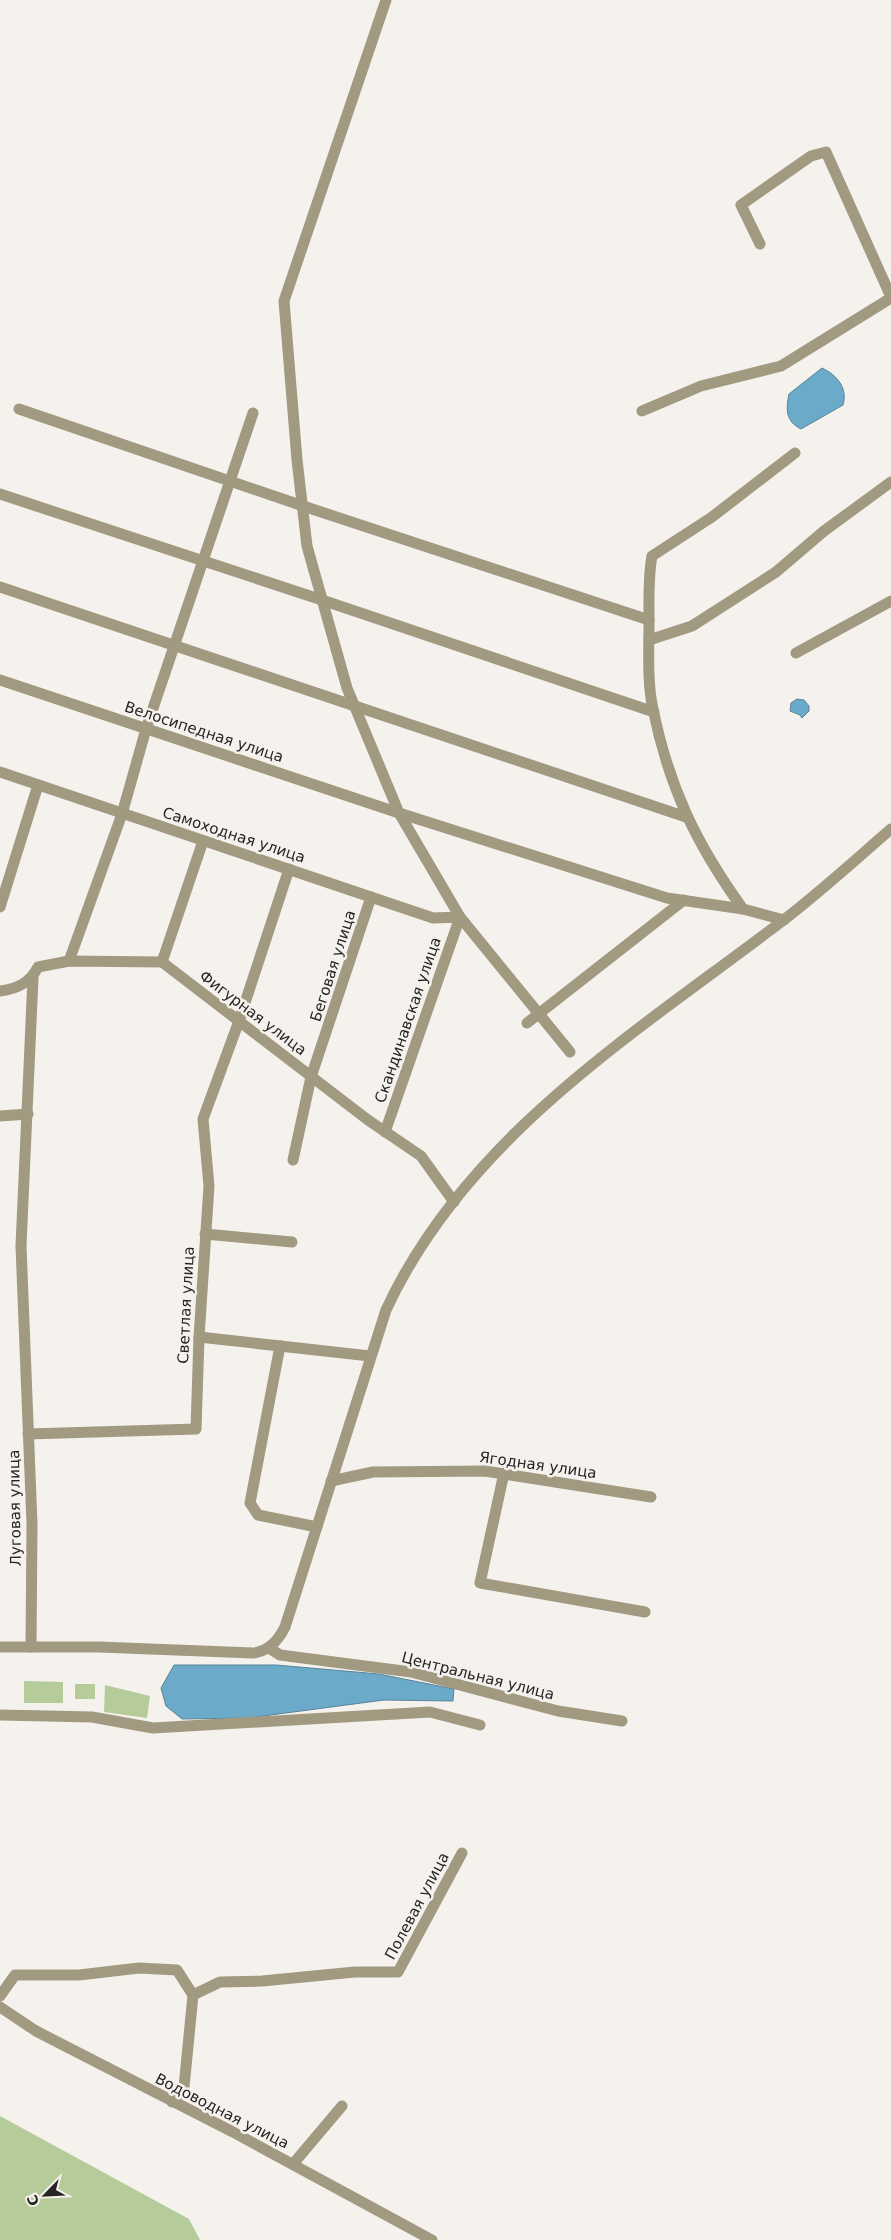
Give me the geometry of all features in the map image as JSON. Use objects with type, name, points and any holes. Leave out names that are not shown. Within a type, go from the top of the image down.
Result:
[{"type":"street","points":[[386,0],[284,300],[307,546],[354,705],[398,813],[460,917],[570,1052]]},
{"type":"street","points":[[642,411],[701,386],[781,366],[891,298],[826,152],[811,156],[741,205],[760,244]]},
{"type":"street","points":[[19,409],[302,506],[649,620]]},
{"type":"street","points":[[69,961],[122,814],[146,729],[253,413]]},
{"type":"street","points":[[743,909],[724,882],[686,817],[672,782],[654,712],[649,640],[652,556],[712,517],[794,453]]},
{"type":"street","points":[[649,640],[692,626],[776,572],[824,531],[891,482]]},
{"type":"street","points":[[0,494],[654,712]]},
{"type":"street","points":[[0,587],[686,817]]},
{"type":"street","points":[[796,653],[891,601]]},
{"type":"street","name":"Велосипедная улица","points":[[0,680],[398,813],[667,898],[743,909],[784,920]]},
{"type":"street","name":"Самоходная улица","points":[[0,772],[433,918],[460,917]]},
{"type":"street","points":[[0,907],[38,785]]},
{"type":"street","points":[[0,1647],[99,1647],[241,1653],[260,1652],[276,1642],[285,1627],[386,1310],[399,1282],[419,1248],[483,1165],[523,1123],[617,1046],[784,920],[891,829]]},
{"type":"street","points":[[0,991],[14,989],[32,978],[38,967],[69,961],[162,962],[203,841]]},
{"type":"street","name":"Светлая улица","points":[[28,1434],[196,1429],[199,1337],[209,1186],[203,1119],[239,1021],[289,870]]},
{"type":"street","name":"Беговая улица","points":[[292,1160],[311,1077],[372,897]]},
{"type":"street","points":[[528,1024],[684,900]]},
{"type":"street","name":"Скандинавская улица","points":[[385,1132],[460,917]]},
{"type":"street","name":"Фигурная улица","points":[[162,962],[311,1077],[420,1156],[454,1202]]},
{"type":"street","name":"Луговая улица","points":[[31,1647],[32,1524],[21,1246],[28,1114],[32,978]]},
{"type":"street","points":[[0,1116],[28,1114]]},
{"type":"street","points":[[205,1234],[292,1242]]},
{"type":"street","points":[[199,1337],[370,1356]]},
{"type":"street","points":[[280,1346],[250,1503],[258,1515],[317,1527]]},
{"type":"street","name":"Ягодная улица","points":[[331,1481],[373,1472],[485,1471],[651,1497]]},
{"type":"street","points":[[504,1473],[480,1583],[645,1612]]},
{"type":"street","name":"Центральная улица","points":[[269,1648],[280,1655],[411,1672],[558,1711],[622,1721]]},
{"type":"street","points":[[0,1715],[92,1717],[153,1728],[430,1712],[480,1725]]},
{"type":"street","name":"Полевая улица","points":[[192,1995],[220,1982],[262,1981],[355,1972],[398,1972],[462,1853]]},
{"type":"street","points":[[0,1996],[15,1974],[79,1975],[139,1968],[177,1970],[192,1995],[184,2087],[172,2102]]},
{"type":"street","name":"Водоводная улица","points":[[0,2006],[36,2030],[293,2164],[432,2240]]},
{"type":"street","points":[[293,2164],[342,2106]]},
{"type":"green space","points":[[24,1681],[63,1682],[63,1703],[24,1703]]},
{"type":"green space","points":[[75,1684],[95,1684],[95,1699],[75,1699]]},
{"type":"green space","points":[[105,1685],[150,1696],[147,1718],[104,1712]]},
{"type":"green space","points":[[0,2116],[189,2219],[200,2240],[0,2240]]},
{"type":"water","points":[[822,368],[837,378],[843,388],[843,405],[801,429],[789,418],[787,405],[789,394]]},
{"type":"water","points":[[797,699],[804,700],[809,706],[809,711],[802,718],[800,715],[790,711],[791,703]]},
{"type":"water","points":[[174,1665],[276,1665],[379,1674],[454,1689],[453,1701],[384,1700],[248,1718],[182,1719],[166,1706],[161,1688]]}]
